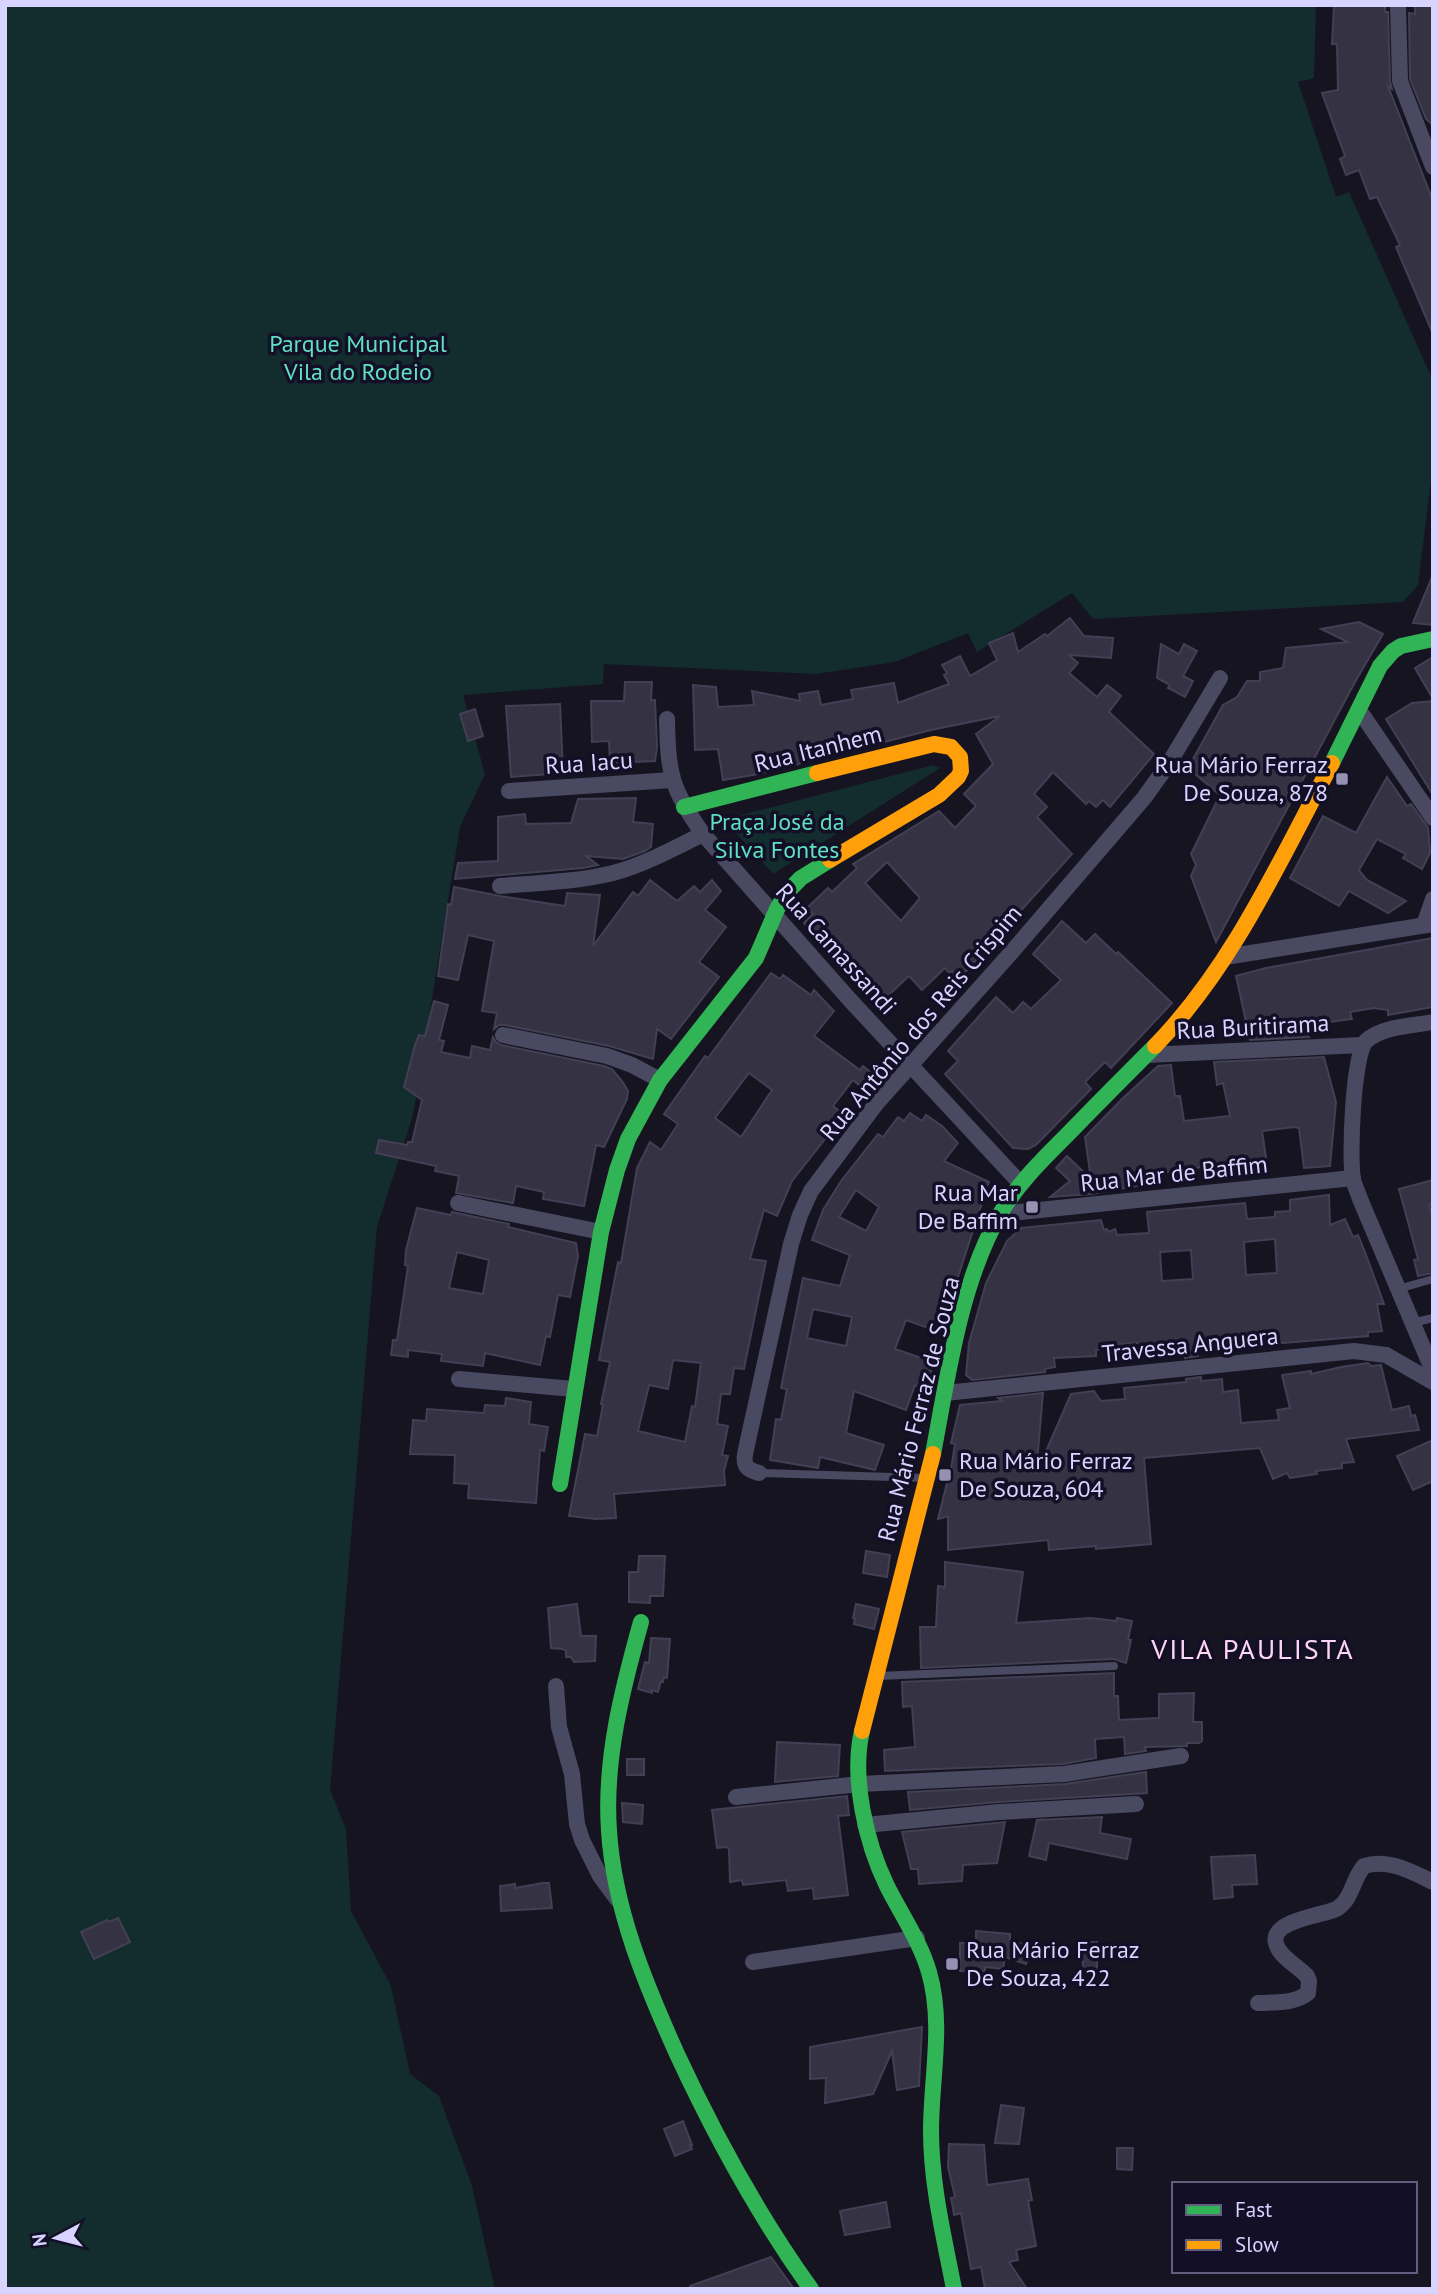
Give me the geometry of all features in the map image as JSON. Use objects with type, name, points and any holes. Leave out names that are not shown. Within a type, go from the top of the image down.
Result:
[{"type":"street","points":[[1398,5],[1399,81],[1428,145],[1433,167]]},
{"type":"street","name":"Rua Mário Ferraz de Souza","points":[[954,2289],[935,2178],[931,2133],[936,2018],[934,1992],[930,1972],[917,1938],[880,1872],[865,1825],[860,1784],[861,1735],[928,1478],[964,1304],[1000,1214],[1021,1184],[1169,1031],[1225,957],[1262,895],[1380,666],[1393,651],[1412,642],[1433,639]]},
{"type":"street","name":"Rua Antônio dos Reis Crispim","points":[[759,1473],[749,1471],[745,1454],[790,1244],[811,1191],[876,1104],[1144,798],[1169,763],[1220,678]]},
{"type":"street","points":[[1359,710],[1433,818]]},
{"type":"street","name":"Rua Camassandi","points":[[667,719],[668,757],[672,780],[684,807],[703,834],[1021,1184]]},
{"type":"street","name":"Rua Itanhem","points":[[684,807],[934,744],[951,747],[960,757],[961,771],[958,777],[939,795],[795,883],[775,914]]},
{"type":"street","name":"Rua Iacu","points":[[509,791],[672,780]]},
{"type":"street","points":[[500,886],[573,880],[612,873],[649,860],[703,834]]},
{"type":"street","points":[[1225,957],[1428,924],[1433,900]]},
{"type":"street","points":[[560,1484],[601,1231],[628,1139],[660,1080],[756,958],[775,914]]},
{"type":"street","points":[[1433,1022],[1384,1031],[1362,1045],[1355,1083],[1352,1154],[1353,1178],[1433,1371]]},
{"type":"street","points":[[503,1035],[607,1056],[632,1065],[660,1080]]},
{"type":"street","name":"Rua Buritirama","points":[[1146,1055],[1362,1045]]},
{"type":"street","name":"Rua Mar de Baffim","points":[[1000,1214],[1353,1178]]},
{"type":"street","points":[[458,1203],[601,1231]]},
{"type":"street","name":"Travessa Anguera","points":[[945,1393],[1354,1351],[1386,1355],[1433,1382]]},
{"type":"street","points":[[459,1379],[574,1389]]},
{"type":"street","points":[[641,1622],[610,1766],[609,1832],[621,1904],[662,2021],[707,2118],[746,2189],[811,2289]]},
{"type":"street","points":[[556,1686],[559,1727],[572,1774],[577,1824],[600,1876],[621,1904]]},
{"type":"street","points":[[736,1797],[860,1784],[1064,1774],[1181,1756]]},
{"type":"street","points":[[865,1825],[999,1812],[1136,1804]]},
{"type":"street","points":[[1258,2003],[1292,2000],[1308,1993],[1307,1976],[1281,1953],[1277,1944],[1278,1937],[1293,1920],[1330,1912],[1345,1902],[1364,1866],[1381,1863],[1402,1868],[1433,1882]]},
{"type":"street","points":[[753,1962],[917,1938]]},
{"type":"lane","points":[[1398,1289],[1433,1279]]},
{"type":"lane","points":[[1412,1324],[1433,1318]]},
{"type":"lane","points":[[759,1473],[928,1478]]},
{"type":"lane","points":[[875,1676],[1114,1666]]},
{"type":"green space","name":"Parque Municipal Vila do Rodeio","points":[[5,5],[1316,5],[1314,78],[1298,82],[1336,197],[1349,192],[1433,381],[1433,465],[1418,585],[1403,602],[1093,619],[1072,593],[977,652],[968,633],[895,662],[816,674],[604,664],[603,684],[463,695],[485,774],[460,827],[413,1115],[377,1227],[330,1790],[346,1829],[351,1911],[391,1986],[410,2074],[439,2096],[472,2186],[495,2289],[5,2289]]},
{"type":"green space","name":"Praça José da Silva Fontes","points":[[933,765],[940,768],[773,874],[727,823],[730,818]]},
{"type":"building","points":[[1415,5],[1433,6],[1433,125],[1426,119],[1410,79],[1409,13],[1415,14]]},
{"type":"building","points":[[1334,6],[1385,6],[1385,12],[1388,12],[1392,89],[1388,86],[1433,201],[1433,334],[1396,247],[1400,245],[1377,197],[1370,199],[1359,170],[1346,175],[1340,159],[1345,156],[1322,93],[1338,90],[1337,44],[1332,44]]},
{"type":"building","points":[[1432,577],[1433,625],[1413,623]]},
{"type":"building","points":[[1070,618],[1084,636],[1113,638],[1111,658],[1069,655],[1078,663],[1069,673],[1097,697],[1107,685],[1121,696],[1109,712],[1154,754],[1110,807],[1103,800],[1096,807],[1089,801],[1086,804],[1053,772],[1034,794],[1047,807],[1037,817],[1072,854],[959,979],[945,968],[922,990],[909,976],[879,1004],[804,923],[813,914],[807,908],[828,888],[832,892],[857,868],[853,864],[939,811],[955,828],[976,806],[964,794],[993,764],[976,734],[1000,716],[931,730],[759,774],[723,780],[718,749],[695,750],[693,685],[716,687],[718,707],[754,705],[752,691],[800,701],[799,694],[818,691],[821,705],[853,699],[851,690],[894,683],[898,703],[949,684],[942,665],[960,656],[970,676],[997,660],[989,643],[1013,633],[1018,652],[1045,634],[1047,636]],"holes":[[[887,862],[920,898],[901,921],[865,883]]]},
{"type":"building","points":[[1359,622],[1383,634],[1216,942],[1191,876],[1196,865],[1191,854],[1220,795],[1188,768],[1223,705],[1237,697],[1247,681],[1260,681],[1260,672],[1283,668],[1286,648],[1348,642],[1321,629]]},
{"type":"building","points":[[1161,644],[1179,654],[1184,644],[1197,651],[1183,676],[1193,681],[1185,697],[1157,678]]},
{"type":"building","points":[[1433,657],[1433,699],[1415,668]]},
{"type":"building","points":[[625,682],[652,682],[651,700],[655,700],[657,747],[655,761],[610,763],[609,741],[592,742],[591,701],[624,701]]},
{"type":"building","points":[[1433,701],[1433,795],[1386,719],[1412,703]]},
{"type":"building","points":[[560,704],[563,773],[511,777],[506,706]]},
{"type":"building","points":[[475,709],[483,736],[468,741],[460,714]]},
{"type":"building","points":[[1387,777],[1407,806],[1411,804],[1428,827],[1430,853],[1422,869],[1403,858],[1406,854],[1377,839],[1359,870],[1367,880],[1406,901],[1388,913],[1349,891],[1339,906],[1290,878],[1323,816],[1356,833]]},
{"type":"building","points":[[636,798],[633,822],[653,824],[651,847],[645,851],[623,859],[586,856],[598,865],[583,868],[455,879],[458,863],[498,861],[498,817],[525,814],[526,824],[571,823],[578,799]]},
{"type":"building","points":[[650,880],[677,901],[694,886],[700,892],[712,880],[721,891],[705,910],[726,927],[699,962],[719,977],[671,1039],[657,1029],[653,1059],[609,1046],[505,1025],[494,1029],[497,1013],[482,1011],[494,941],[468,935],[458,980],[438,976],[448,904],[451,905],[454,887],[565,906],[567,893],[600,895],[593,946],[633,892],[638,896]]},
{"type":"building","points":[[1062,921],[1086,943],[1095,934],[1172,1003],[1111,1068],[1105,1062],[1085,1082],[1091,1089],[1036,1145],[1028,1149],[1013,1148],[945,1074],[958,1061],[948,1051],[996,997],[1013,1013],[1023,1002],[1031,1009],[1061,980],[1033,954]]},
{"type":"building","points":[[1433,938],[1433,1007],[1388,1015],[1388,1010],[1374,1008],[1350,1012],[1352,1019],[1307,1025],[1309,1037],[1250,1040],[1236,976],[1266,968]]},
{"type":"building","points":[[771,973],[780,979],[783,975],[811,995],[814,990],[834,1011],[814,1036],[860,1070],[863,1066],[875,1076],[864,1089],[853,1080],[833,1106],[844,1115],[792,1181],[777,1216],[764,1210],[750,1259],[766,1261],[744,1369],[734,1368],[730,1394],[721,1394],[717,1424],[728,1426],[722,1455],[728,1456],[724,1471],[725,1485],[614,1494],[616,1518],[569,1516],[585,1434],[597,1436],[610,1362],[599,1360],[618,1262],[621,1263],[637,1168],[650,1142],[661,1150],[678,1124],[664,1114],[705,1056],[708,1058]],"holes":[[[749,1073],[772,1090],[741,1137],[715,1118]],[[673,1360],[701,1363],[695,1407],[692,1406],[685,1442],[638,1431],[649,1385],[668,1389]]]},
{"type":"building","points":[[434,1001],[448,1005],[439,1040],[444,1041],[441,1052],[470,1058],[472,1046],[490,1050],[493,1037],[501,1045],[604,1066],[612,1069],[622,1081],[628,1091],[627,1099],[604,1147],[596,1145],[584,1206],[543,1199],[544,1192],[516,1186],[513,1203],[456,1193],[459,1176],[435,1171],[436,1166],[376,1153],[379,1140],[407,1145],[412,1142],[422,1100],[404,1087],[415,1045],[419,1035],[425,1036]]},
{"type":"building","points":[[1324,1057],[1336,1102],[1330,1166],[1304,1168],[1299,1128],[1294,1127],[1262,1131],[1268,1171],[1206,1176],[1204,1167],[1192,1168],[1142,1176],[1143,1185],[1091,1194],[1050,1197],[1070,1181],[1056,1168],[1067,1156],[1091,1179],[1085,1137],[1158,1066],[1171,1065],[1175,1096],[1180,1096],[1184,1121],[1230,1116],[1223,1083],[1217,1085],[1214,1062]]},
{"type":"building","points":[[910,1113],[922,1121],[926,1115],[942,1126],[958,1143],[944,1161],[989,1182],[980,1202],[982,1203],[940,1332],[906,1320],[895,1349],[933,1362],[927,1390],[915,1385],[906,1410],[854,1391],[846,1433],[884,1445],[875,1470],[820,1457],[818,1468],[770,1460],[776,1419],[781,1420],[787,1389],[781,1388],[803,1278],[840,1286],[850,1255],[812,1240],[823,1210],[841,1181],[878,1134],[883,1137],[898,1117],[904,1121]],"holes":[[[856,1190],[879,1207],[866,1231],[839,1217]],[[813,1309],[852,1317],[846,1346],[807,1338]]]},
{"type":"building","points":[[1433,1180],[1433,1203],[1429,1205],[1433,1218],[1433,1273],[1418,1276],[1414,1260],[1418,1259],[1399,1189]]},
{"type":"building","points":[[1329,1195],[1330,1225],[1345,1219],[1353,1237],[1358,1235],[1384,1304],[1377,1304],[1382,1331],[1368,1332],[1368,1336],[1197,1350],[1198,1356],[1185,1358],[1184,1354],[1140,1358],[1140,1343],[1109,1345],[1109,1348],[1096,1350],[1096,1356],[1054,1358],[1055,1367],[1045,1369],[1045,1372],[972,1380],[966,1375],[969,1343],[986,1283],[1007,1241],[1021,1228],[1101,1220],[1104,1230],[1107,1229],[1108,1232],[1115,1229],[1117,1235],[1149,1233],[1147,1212],[1245,1203],[1247,1219],[1275,1217],[1275,1212],[1290,1211],[1290,1200]],"holes":[[[1275,1239],[1277,1273],[1246,1275],[1244,1242]],[[1191,1250],[1193,1279],[1162,1281],[1160,1252]]]},
{"type":"building","points":[[417,1208],[509,1224],[508,1227],[576,1243],[578,1256],[570,1297],[558,1295],[550,1337],[546,1336],[540,1365],[485,1353],[483,1366],[441,1361],[442,1354],[408,1350],[408,1357],[391,1355],[393,1340],[397,1340],[408,1266],[405,1265],[406,1250]],"holes":[[[457,1252],[489,1260],[483,1294],[449,1288]]]},
{"type":"building","points":[[1368,1363],[1371,1366],[1381,1365],[1392,1410],[1409,1406],[1419,1430],[1346,1439],[1354,1462],[1342,1463],[1342,1468],[1290,1478],[1287,1473],[1273,1479],[1260,1448],[1144,1458],[1151,1544],[1049,1550],[1048,1540],[948,1550],[948,1516],[938,1519],[952,1463],[955,1444],[951,1443],[960,1405],[1043,1393],[1036,1474],[1071,1394],[1094,1391],[1101,1401],[1125,1399],[1124,1388],[1186,1382],[1186,1379],[1201,1377],[1201,1381],[1222,1379],[1223,1392],[1238,1390],[1241,1423],[1279,1420],[1277,1410],[1290,1408],[1282,1375],[1311,1371],[1311,1374]]},
{"type":"building","points":[[506,1398],[531,1402],[529,1424],[548,1427],[544,1451],[540,1450],[536,1503],[468,1498],[469,1484],[454,1483],[455,1455],[410,1454],[413,1420],[426,1421],[427,1409],[484,1413],[485,1405],[505,1406]]},
{"type":"building","points":[[1433,1440],[1433,1481],[1413,1490],[1397,1456]]},
{"type":"building","points":[[866,1551],[890,1555],[887,1577],[863,1573]]},
{"type":"building","points":[[639,1556],[665,1556],[663,1596],[650,1596],[650,1603],[629,1602],[629,1572],[638,1572]]},
{"type":"building","points":[[945,1562],[1023,1572],[1016,1623],[1091,1618],[1132,1621],[1126,1663],[1114,1659],[921,1668],[920,1627],[936,1627],[938,1586],[945,1587]]},
{"type":"building","points":[[577,1604],[581,1636],[596,1636],[595,1661],[574,1662],[571,1657],[566,1657],[566,1651],[563,1649],[551,1648],[548,1608]]},
{"type":"building","points":[[856,1604],[879,1609],[874,1629],[854,1624]]},
{"type":"building","points":[[651,1638],[670,1639],[667,1678],[664,1677],[663,1682],[661,1681],[658,1692],[652,1690],[652,1693],[638,1689],[645,1662],[649,1663]]},
{"type":"building","points":[[1114,1673],[1114,1696],[1118,1696],[1119,1720],[1159,1718],[1159,1694],[1194,1693],[1193,1722],[1202,1722],[1202,1741],[1187,1743],[1187,1746],[1145,1747],[1146,1751],[1125,1754],[1124,1737],[1095,1739],[1096,1758],[1063,1764],[885,1771],[884,1750],[915,1747],[912,1706],[903,1707],[902,1682]]},
{"type":"building","points":[[777,1742],[840,1745],[838,1776],[775,1782]]},
{"type":"building","points":[[627,1759],[644,1759],[644,1775],[627,1775]]},
{"type":"building","points":[[1146,1772],[1147,1793],[910,1810],[908,1792],[1065,1784]]},
{"type":"building","points":[[847,1796],[849,1815],[838,1816],[848,1895],[814,1899],[813,1888],[788,1891],[786,1880],[743,1885],[742,1880],[730,1882],[729,1849],[717,1848],[712,1810]]},
{"type":"building","points":[[622,1803],[643,1805],[642,1824],[623,1822]]},
{"type":"building","points":[[1102,1817],[1100,1833],[1131,1839],[1127,1859],[1049,1843],[1046,1860],[1029,1856],[1037,1820]]},
{"type":"building","points":[[1005,1822],[997,1863],[963,1865],[962,1881],[919,1884],[918,1869],[911,1869],[902,1832]]},
{"type":"building","points":[[1255,1855],[1257,1884],[1232,1885],[1233,1897],[1214,1899],[1211,1857]]},
{"type":"building","points":[[549,1883],[552,1908],[501,1911],[500,1886],[515,1884],[515,1888]]},
{"type":"building","points":[[118,1918],[130,1942],[94,1959],[81,1932]]},
{"type":"building","points":[[976,1931],[1010,1934],[1013,1943],[1033,1944],[1026,1964],[1005,1957],[1003,1969],[985,1967],[985,1971],[960,1971],[960,1943],[976,1943]]},
{"type":"building","points":[[1082,1942],[1097,1942],[1097,1971],[1083,1971]]},
{"type":"building","points":[[922,2027],[919,2086],[897,2090],[892,2051],[873,2094],[825,2103],[826,2078],[810,2079],[810,2047]]},
{"type":"building","points":[[1001,2105],[1024,2108],[1019,2144],[995,2143]]},
{"type":"building","points":[[683,2121],[692,2149],[675,2156],[664,2129]]},
{"type":"building","points":[[949,2144],[984,2145],[987,2185],[1028,2179],[1032,2200],[1028,2201],[1036,2246],[1016,2250],[1018,2260],[1009,2262],[1027,2289],[985,2289],[981,2267],[971,2269],[961,2213],[954,2215],[951,2198],[955,2197],[948,2167]]},
{"type":"building","points":[[1117,2148],[1133,2148],[1132,2170],[1117,2169]]},
{"type":"building","points":[[886,2202],[890,2227],[845,2235],[840,2211]]},
{"type":"building","points":[[771,2257],[794,2289],[690,2289],[690,2286]]},
{"type":"traffic: fast","points":[[1332,763],[1380,666],[1401,646],[1433,639]]},
{"type":"traffic: fast","points":[[684,807],[817,773]]},
{"type":"traffic: fast","points":[[560,1484],[601,1232],[628,1139],[660,1080],[756,958],[777,909],[788,891],[801,878],[830,860]]},
{"type":"traffic: fast","points":[[933,1454],[965,1300],[986,1241],[1000,1214],[1032,1171],[1155,1046]]},
{"type":"traffic: fast","points":[[641,1622],[621,1699],[609,1778],[612,1860],[624,1917],[654,2000],[707,2115],[755,2204],[811,2289]]},
{"type":"traffic: fast","points":[[862,1731],[858,1769],[867,1830],[879,1869],[921,1949],[933,1992],[936,2011],[931,2131],[933,2171],[954,2289]]},
{"type":"traffic: slow","points":[[817,773],[934,744],[951,747],[960,757],[961,771],[958,777],[939,795],[830,860]]},
{"type":"traffic: slow","points":[[1155,1046],[1183,1015],[1232,947],[1332,763]]},
{"type":"traffic: slow","points":[[862,1731],[933,1454]]},
{"type":"place","name":"Rua Mário Ferraz De Souza, 878","points":[[1342,779]]},
{"type":"place","name":"Rua Mar De Baffim","points":[[1032,1207]]},
{"type":"place","name":"Rua Mário Ferraz De Souza, 604","points":[[945,1475]]},
{"type":"place","name":"Rua Mário Ferraz De Souza, 422","points":[[952,1964]]},
{"type":"district","name":"VILA PAULISTA","points":[[1253,1649]]}]
